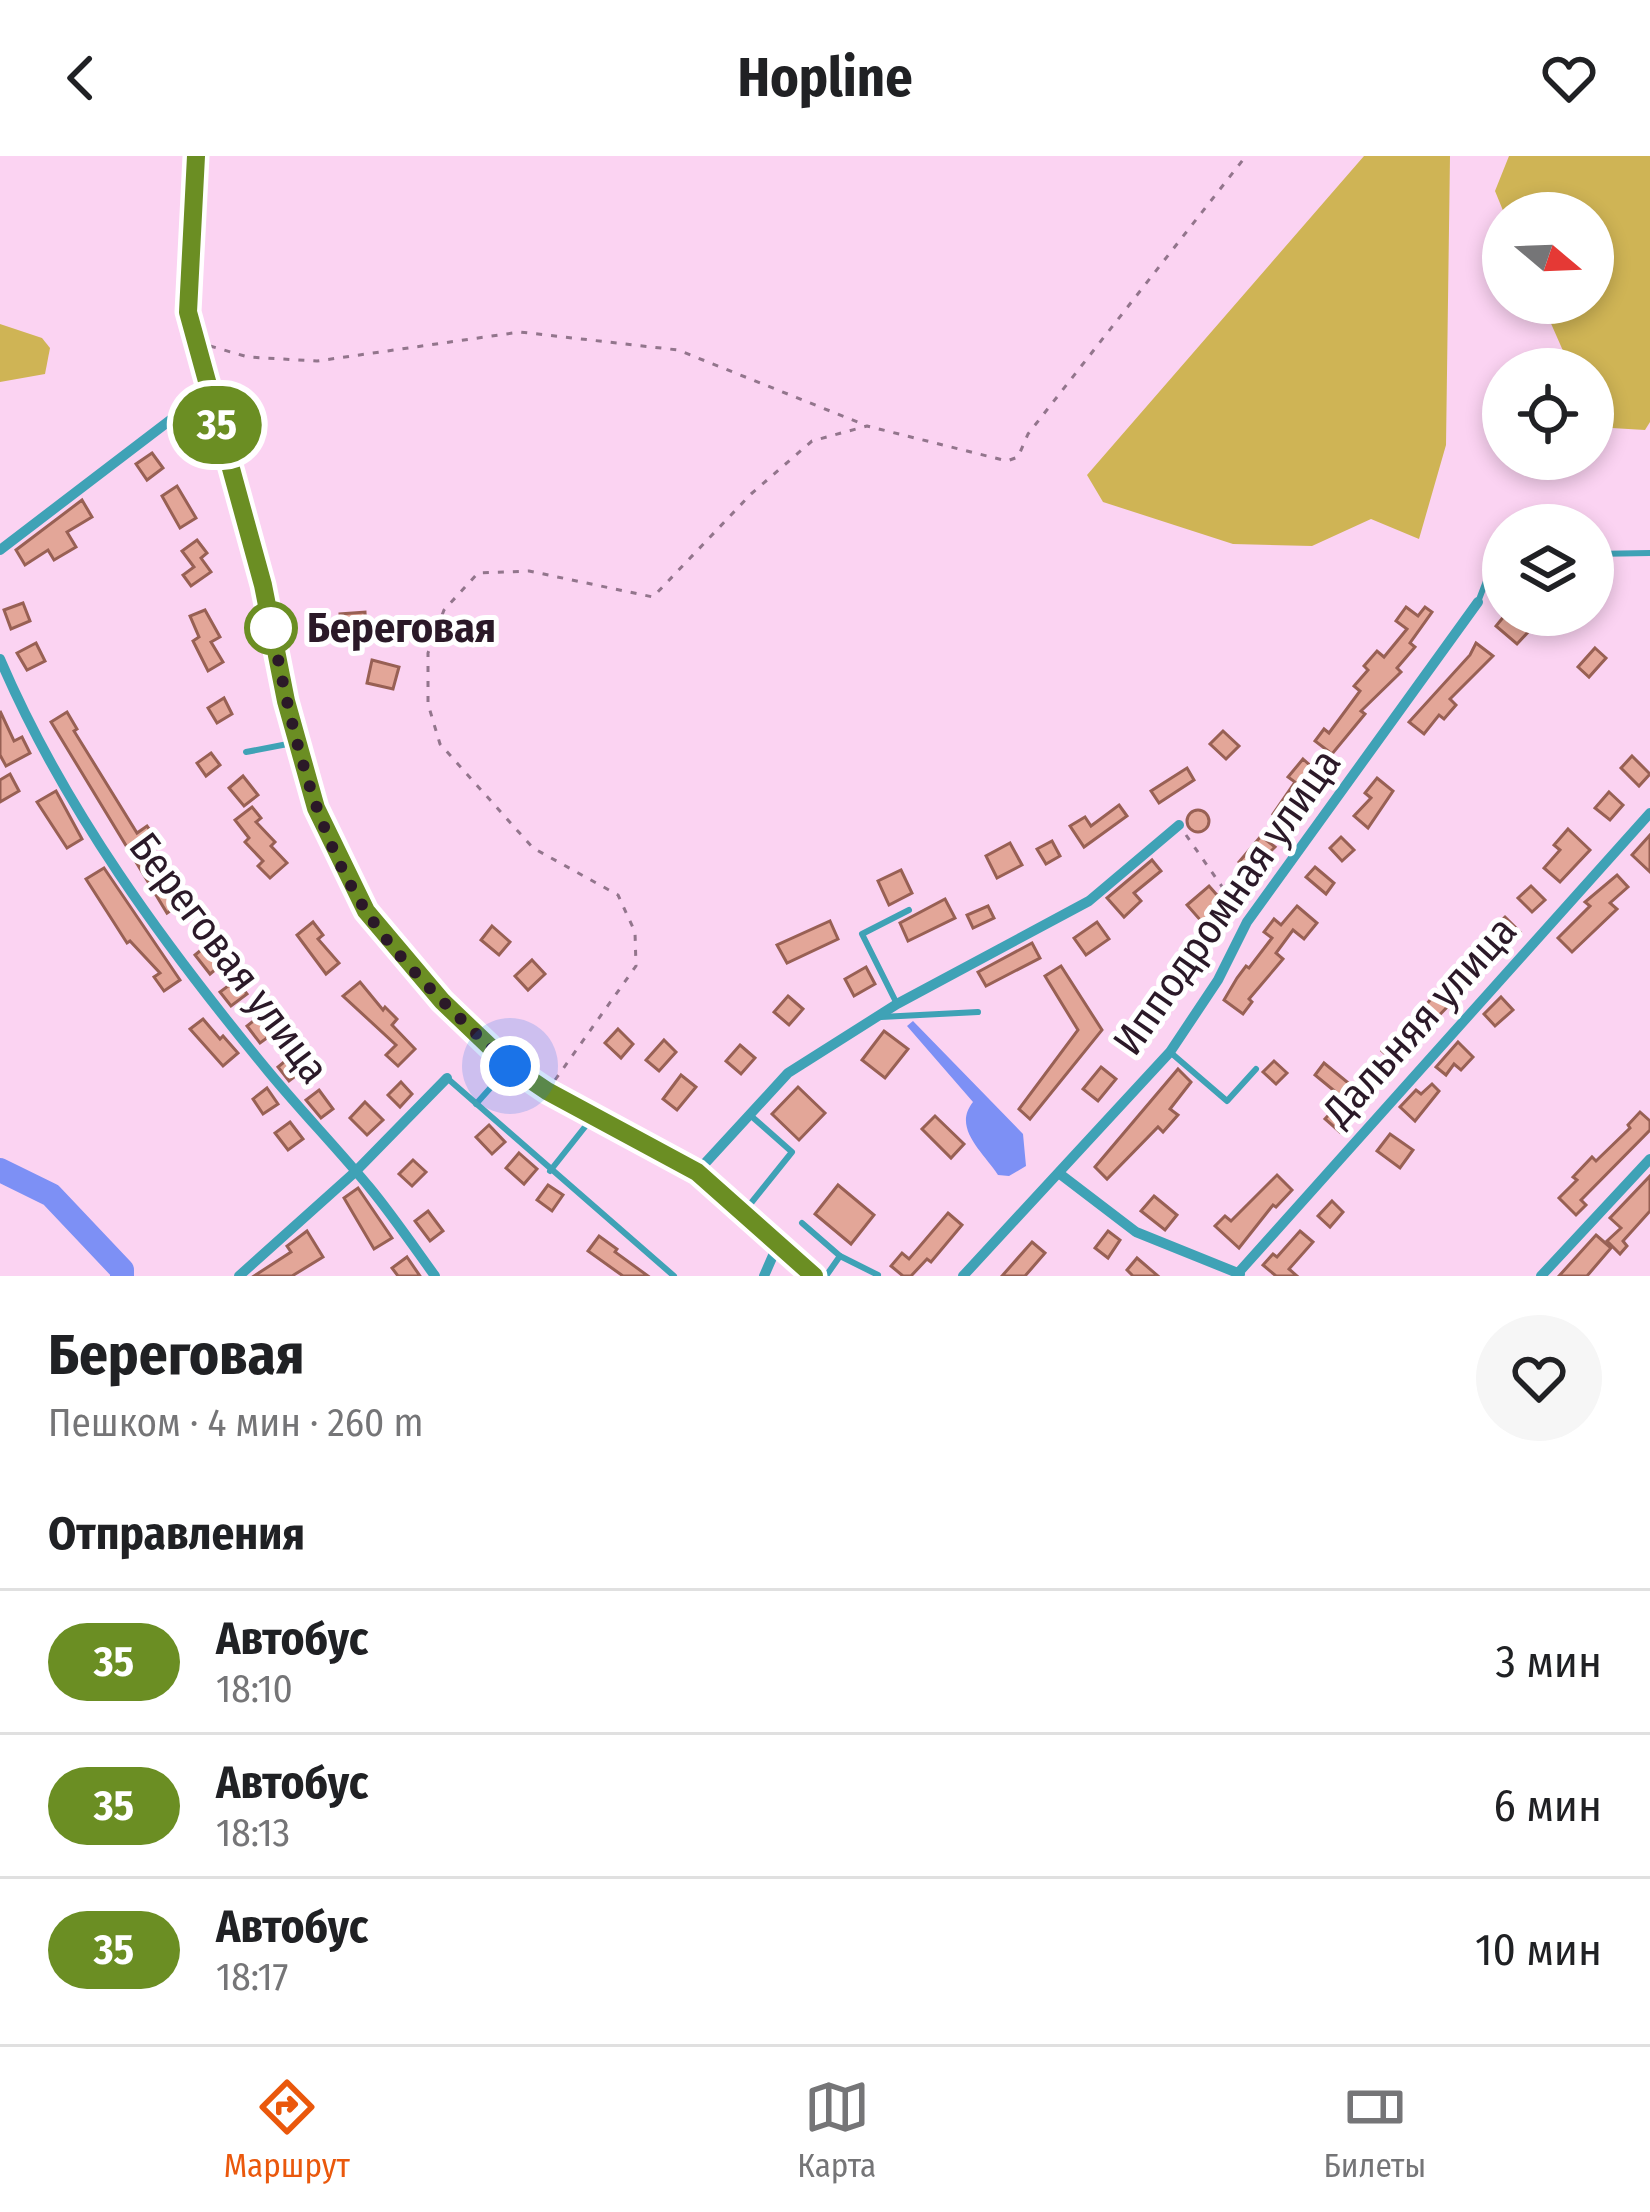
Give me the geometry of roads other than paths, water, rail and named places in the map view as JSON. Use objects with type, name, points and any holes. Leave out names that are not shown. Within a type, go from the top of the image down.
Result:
[{"type":"street","points":[[196,156],[188,312],[263,585],[316,808],[366,911],[442,1001],[510,1066],[697,1172],[814,1276]]},
{"type":"street","points":[[0,550],[207,392]]},
{"type":"street","name":"Ипподромная улица","points":[[963,1276],[1170,1052],[1218,980],[1247,922],[1478,602]]},
{"type":"street","name":"Береговая улица","points":[[0,659],[24,716],[66,789],[158,928],[435,1276]]},
{"type":"street","name":"Дальняя улица","points":[[1240,1274],[1650,813]]},
{"type":"street","points":[[697,1172],[788,1073],[897,1004],[1089,901],[1179,825]]},
{"type":"street","points":[[239,1276],[355,1172],[447,1078]]},
{"type":"street","points":[[1540,1276],[1650,1159]]},
{"type":"street","points":[[1060,1174],[1136,1232],[1240,1274]]},
{"type":"street","points":[[764,1276],[778,1244]]},
{"type":"lane","points":[[1614,554],[1650,553]]},
{"type":"lane","points":[[1478,602],[1482,592]]},
{"type":"lane","points":[[246,752],[298,742]]},
{"type":"lane","points":[[897,1004],[862,934],[909,910]]},
{"type":"lane","points":[[878,1017],[977,1012]]},
{"type":"lane","points":[[1170,1052],[1227,1100],[1256,1069]]},
{"type":"lane","points":[[476,1104],[510,1066]]},
{"type":"lane","points":[[447,1078],[674,1276]]},
{"type":"lane","points":[[743,1213],[791,1152],[750,1115]]},
{"type":"lane","points":[[550,1172],[594,1116]]},
{"type":"lane","points":[[802,1223],[840,1256],[878,1275]]},
{"type":"lane","points":[[826,1276],[840,1256]]},
{"type":"water","points":[[913,1021],[1023,1134],[1026,1166],[1009,1176],[998,1175],[968,1130],[967,1112],[973,1102],[907,1026]]},
{"type":"waterway","points":[[0,1170],[51,1195],[122,1270],[122,1276]]},
{"type":"place","name":"Береговая","points":[[271,628]]}]
